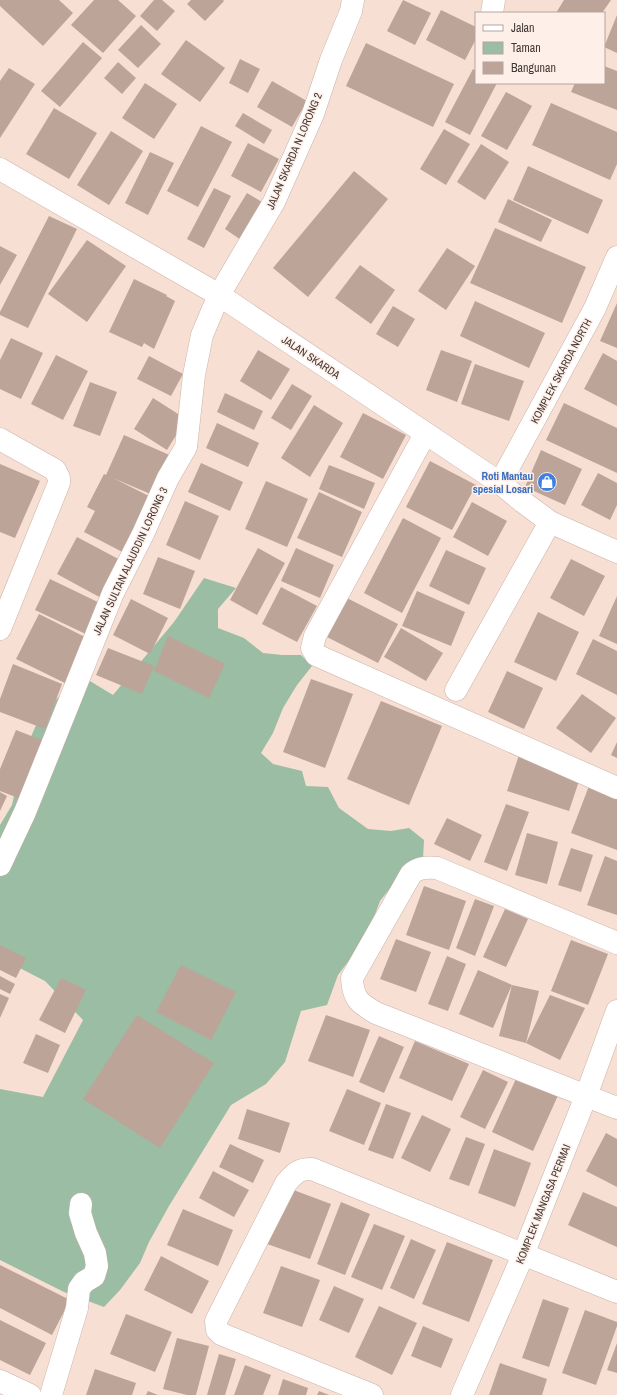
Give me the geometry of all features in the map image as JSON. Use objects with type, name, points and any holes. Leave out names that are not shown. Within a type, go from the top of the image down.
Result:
[{"type":"street","name":"JALAN SKARDA N LORONG 2","points":[[219,295],[274,202],[313,114],[331,60],[351,11],[353,0]]},
{"type":"street","points":[[492,12],[494,0]]},
{"type":"street","name":"JALAN SKARDA","points":[[0,169],[219,295],[500,483],[550,522],[617,552]]},
{"type":"street","name":"KOMPLEK SKARDA NORTH","points":[[500,483],[595,308],[617,257]]},
{"type":"street","name":"JALAN SULTAN ALAUDDIN LORONG 3","points":[[0,865],[25,812],[113,593],[143,534],[168,478],[186,447],[194,375],[202,335],[219,295]]},
{"type":"street","points":[[425,434],[314,636],[312,648],[316,655],[617,788]]},
{"type":"street","points":[[0,439],[55,470],[59,478],[59,482],[0,629]]},
{"type":"street","points":[[456,690],[550,522]]},
{"type":"street","points":[[617,943],[436,868],[423,868],[416,870],[411,874],[352,978],[354,995],[360,1004],[376,1013],[617,1108]]},
{"type":"street","name":"KOMPLEK MANGASA PERMAI","points":[[462,1395],[523,1255],[586,1096],[617,1011]]},
{"type":"street","points":[[372,1395],[221,1334],[217,1330],[216,1321],[286,1183],[295,1173],[300,1170],[312,1169],[617,1292]]},
{"type":"street","points":[[51,1395],[77,1308],[79,1289],[84,1282],[94,1276],[97,1266],[95,1253],[86,1233],[80,1213],[81,1204]]},
{"type":"street","points":[[0,1381],[30,1395]]},
{"type":"green space","points":[[204,578],[236,588],[218,609],[218,628],[244,638],[263,653],[301,655],[312,666],[297,685],[283,708],[273,733],[261,753],[273,764],[302,771],[306,786],[328,787],[339,808],[368,829],[391,831],[409,828],[424,840],[423,859],[399,877],[380,901],[371,925],[356,951],[338,975],[327,1005],[301,1011],[285,1062],[266,1084],[231,1105],[169,1206],[149,1242],[140,1263],[120,1290],[104,1307],[64,1292],[0,1260],[0,1089],[43,1097],[83,1020],[45,981],[0,958],[0,825],[12,805],[23,755],[40,716],[80,675],[113,695],[174,622]]},
{"type":"building","points":[[0,0],[59,0],[73,13],[43,46],[0,6]]},
{"type":"building","points":[[94,0],[118,0],[136,16],[103,53],[71,25]]},
{"type":"building","points":[[154,0],[162,0],[175,11],[157,31],[140,16]]},
{"type":"building","points":[[191,0],[224,1],[205,21],[187,4]]},
{"type":"building","points":[[403,0],[431,13],[415,45],[387,31]]},
{"type":"building","points":[[564,0],[611,0],[603,12],[557,12]]},
{"type":"building","points":[[441,10],[475,27],[475,41],[465,60],[426,40]]},
{"type":"building","points":[[617,15],[617,53],[605,47]]},
{"type":"building","points":[[141,25],[161,44],[138,68],[118,50]]},
{"type":"building","points":[[186,40],[225,68],[200,102],[161,74]]},
{"type":"building","points":[[83,42],[102,58],[60,107],[41,91]]},
{"type":"building","points":[[366,43],[454,84],[433,127],[346,86]]},
{"type":"building","points":[[240,59],[260,69],[248,93],[229,83]]},
{"type":"building","points":[[118,62],[136,78],[122,94],[104,78]]},
{"type":"building","points":[[605,66],[617,71],[617,110],[571,92],[575,84],[605,84]]},
{"type":"building","points":[[9,68],[35,84],[0,138],[0,81]]},
{"type":"building","points":[[473,69],[475,70],[475,84],[496,84],[470,135],[445,122]]},
{"type":"building","points":[[272,81],[307,101],[292,127],[257,107]]},
{"type":"building","points":[[145,83],[177,104],[154,139],[122,118]]},
{"type":"building","points":[[506,92],[532,106],[507,150],[481,136]]},
{"type":"building","points":[[551,103],[617,132],[617,164],[610,180],[532,145]]},
{"type":"building","points":[[54,108],[97,133],[69,179],[26,154]]},
{"type":"building","points":[[243,113],[272,130],[264,144],[235,126]]},
{"type":"building","points":[[201,126],[232,142],[198,207],[167,191]]},
{"type":"building","points":[[444,129],[470,144],[446,185],[420,169]]},
{"type":"building","points":[[111,131],[143,151],[109,205],[77,185]]},
{"type":"building","points":[[248,143],[279,159],[261,192],[231,176]]},
{"type":"building","points":[[481,144],[509,162],[485,200],[457,182]]},
{"type":"building","points":[[150,152],[174,163],[148,215],[125,203]]},
{"type":"building","points":[[528,166],[603,200],[588,234],[513,200]]},
{"type":"building","points":[[354,171],[388,199],[308,297],[273,268]]},
{"type":"building","points":[[214,188],[231,196],[204,248],[187,239]]},
{"type":"building","points":[[247,193],[267,205],[244,242],[225,229]]},
{"type":"building","points":[[508,199],[552,220],[541,242],[498,222]]},
{"type":"building","points":[[49,216],[77,229],[28,328],[0,315],[0,312]]},
{"type":"building","points":[[495,228],[586,267],[562,323],[470,283]]},
{"type":"building","points":[[87,240],[126,266],[87,322],[48,294]]},
{"type":"building","points":[[0,246],[17,255],[0,285]]},
{"type":"building","points":[[447,248],[475,266],[446,310],[418,291]]},
{"type":"building","points":[[360,265],[395,290],[371,324],[335,298]]},
{"type":"building","points":[[134,279],[167,295],[166,296],[175,301],[154,349],[144,343],[142,347],[109,332]]},
{"type":"building","points":[[475,301],[545,333],[529,368],[460,336]]},
{"type":"building","points":[[617,303],[617,348],[600,341]]},
{"type":"building","points":[[393,306],[415,319],[398,347],[376,334]]},
{"type":"building","points":[[11,338],[43,353],[21,399],[0,389],[0,360]]},
{"type":"building","points":[[258,350],[290,369],[271,400],[240,381]]},
{"type":"building","points":[[441,350],[472,361],[457,402],[426,390]]},
{"type":"building","points":[[603,353],[617,361],[617,406],[584,389]]},
{"type":"building","points":[[56,355],[88,371],[63,420],[31,404]]},
{"type":"building","points":[[149,356],[183,374],[171,396],[137,379]]},
{"type":"building","points":[[475,364],[524,381],[509,421],[461,404]]},
{"type":"building","points":[[90,382],[117,392],[100,436],[73,426]]},
{"type":"building","points":[[292,384],[312,396],[291,430],[271,418]]},
{"type":"building","points":[[225,393],[263,411],[254,430],[217,412]]},
{"type":"building","points":[[153,398],[186,419],[167,450],[134,429]]},
{"type":"building","points":[[564,403],[617,428],[617,473],[546,440]]},
{"type":"building","points":[[314,405],[343,423],[310,477],[281,458]]},
{"type":"building","points":[[363,413],[406,435],[383,479],[340,457]]},
{"type":"building","points":[[217,423],[259,443],[248,467],[206,448]]},
{"type":"building","points":[[124,435],[174,457],[155,496],[113,478],[157,500],[130,556],[84,532],[95,511],[87,507],[104,474],[106,475]]},
{"type":"building","points":[[541,450],[582,469],[565,505],[525,487]]},
{"type":"building","points":[[430,461],[476,485],[452,530],[406,507]]},
{"type":"building","points":[[201,463],[243,482],[230,511],[188,492]]},
{"type":"building","points":[[0,464],[40,481],[15,538],[0,532]]},
{"type":"building","points":[[329,465],[375,483],[364,509],[319,489]]},
{"type":"building","points":[[598,473],[617,483],[617,505],[610,520],[581,505]]},
{"type":"building","points":[[266,481],[308,499],[287,547],[245,529]]},
{"type":"building","points":[[319,492],[362,512],[342,557],[297,538]]},
{"type":"building","points":[[185,501],[219,516],[200,560],[166,545]]},
{"type":"building","points":[[472,502],[507,521],[488,556],[453,537]]},
{"type":"building","points":[[403,518],[441,538],[402,613],[364,593]]},
{"type":"building","points":[[77,537],[124,562],[103,599],[57,574]]},
{"type":"building","points":[[258,548],[285,563],[257,615],[230,600]]},
{"type":"building","points":[[296,548],[334,565],[320,598],[281,581]]},
{"type":"building","points":[[446,550],[486,568],[469,605],[429,586]]},
{"type":"building","points":[[158,557],[195,571],[180,609],[143,594]]},
{"type":"building","points":[[571,559],[605,576],[584,616],[550,598]]},
{"type":"building","points":[[50,579],[104,605],[90,636],[35,610]]},
{"type":"building","points":[[281,587],[317,606],[297,642],[262,624]]},
{"type":"building","points":[[417,591],[465,612],[451,646],[402,626]]},
{"type":"building","points":[[617,596],[617,644],[599,636]]},
{"type":"building","points":[[345,597],[398,624],[378,663],[325,636]]},
{"type":"building","points":[[131,599],[168,618],[150,654],[113,635]]},
{"type":"building","points":[[538,612],[579,632],[556,681],[514,662]]},
{"type":"building","points":[[39,614],[91,640],[69,685],[16,659]]},
{"type":"building","points":[[401,628],[443,653],[426,681],[384,657]]},
{"type":"building","points":[[168,636],[225,664],[209,698],[154,671]]},
{"type":"building","points":[[593,639],[617,651],[617,695],[576,674]]},
{"type":"building","points":[[108,648],[154,666],[142,694],[96,675]]},
{"type":"building","points":[[13,664],[62,684],[45,729],[0,712],[0,699]]},
{"type":"building","points":[[507,671],[543,688],[524,729],[488,712]]},
{"type":"building","points":[[311,679],[353,694],[325,768],[283,752]]},
{"type":"building","points":[[582,694],[616,718],[591,753],[556,728]]},
{"type":"building","points":[[381,701],[442,726],[409,805],[347,779]]},
{"type":"building","points":[[16,730],[44,741],[21,799],[0,791],[0,769]]},
{"type":"building","points":[[617,742],[617,758],[611,755]]},
{"type":"building","points":[[519,755],[581,775],[569,811],[507,791]]},
{"type":"building","points":[[589,786],[617,797],[617,850],[571,833]]},
{"type":"building","points":[[0,792],[7,796],[0,811]]},
{"type":"building","points":[[506,804],[529,812],[507,871],[484,862]]},
{"type":"building","points":[[447,818],[482,835],[470,861],[434,844]]},
{"type":"building","points":[[527,833],[558,842],[547,884],[515,875]]},
{"type":"building","points":[[571,848],[593,855],[581,892],[558,885]]},
{"type":"building","points":[[605,856],[617,861],[617,915],[587,905]]},
{"type":"building","points":[[424,886],[466,901],[449,950],[406,935]]},
{"type":"building","points":[[475,899],[494,906],[475,956],[456,948]]},
{"type":"building","points":[[505,909],[528,919],[506,967],[483,957]]},
{"type":"building","points":[[396,939],[431,952],[416,992],[380,979]]},
{"type":"building","points":[[571,940],[608,954],[588,1005],[551,991]]},
{"type":"building","points":[[0,945],[26,958],[16,978],[0,970]]},
{"type":"building","points":[[447,956],[466,964],[448,1011],[428,1004]]},
{"type":"building","points":[[181,965],[236,992],[211,1040],[156,1012]]},
{"type":"building","points":[[478,970],[512,985],[493,1028],[459,1014]]},
{"type":"building","points":[[0,976],[15,984],[10,994],[0,989]]},
{"type":"building","points":[[61,978],[86,990],[65,1033],[39,1020]]},
{"type":"building","points":[[512,985],[539,991],[526,1043],[499,1036]]},
{"type":"building","points":[[0,994],[9,998],[0,1018]]},
{"type":"building","points":[[550,995],[585,1008],[560,1060],[526,1043]]},
{"type":"building","points":[[137,1015],[214,1063],[160,1148],[83,1099]]},
{"type":"building","points":[[326,1015],[370,1030],[353,1077],[308,1061]]},
{"type":"building","points":[[36,1034],[60,1045],[48,1073],[23,1063]]},
{"type":"building","points":[[379,1036],[404,1047],[384,1093],[359,1082]]},
{"type":"building","points":[[415,1041],[469,1064],[452,1101],[399,1078]]},
{"type":"building","points":[[483,1070],[508,1082],[485,1129],[460,1117]]},
{"type":"building","points":[[519,1072],[560,1091],[533,1151],[492,1132]]},
{"type":"building","points":[[347,1089],[381,1103],[364,1145],[329,1131]]},
{"type":"building","points":[[386,1104],[411,1113],[393,1159],[368,1150]]},
{"type":"building","points":[[247,1109],[290,1123],[280,1153],[238,1139]]},
{"type":"building","points":[[422,1115],[451,1129],[430,1172],[401,1158]]},
{"type":"building","points":[[606,1133],[617,1139],[617,1187],[586,1171]]},
{"type":"building","points":[[466,1137],[485,1144],[469,1186],[449,1179]]},
{"type":"building","points":[[230,1144],[264,1160],[253,1183],[219,1167]]},
{"type":"building","points":[[494,1149],[531,1163],[515,1207],[478,1193]]},
{"type":"building","points":[[213,1171],[249,1190],[234,1217],[199,1198]]},
{"type":"building","points":[[288,1188],[331,1204],[310,1259],[267,1244]]},
{"type":"building","points":[[583,1192],[617,1207],[617,1247],[568,1225]]},
{"type":"building","points":[[341,1202],[370,1214],[345,1275],[317,1264]]},
{"type":"building","points":[[183,1209],[233,1230],[218,1266],[167,1245]]},
{"type":"building","points":[[374,1224],[405,1236],[382,1290],[351,1277]]},
{"type":"building","points":[[411,1239],[436,1250],[414,1299],[390,1288]]},
{"type":"building","points":[[447,1242],[493,1260],[469,1322],[422,1304]]},
{"type":"building","points":[[161,1256],[209,1281],[192,1314],[144,1290]]},
{"type":"building","points":[[0,1265],[70,1300],[52,1335],[0,1308]]},
{"type":"building","points":[[281,1266],[320,1280],[302,1327],[263,1313]]},
{"type":"building","points":[[334,1286],[364,1299],[349,1333],[319,1320]]},
{"type":"building","points":[[543,1299],[569,1308],[549,1367],[522,1358]]},
{"type":"building","points":[[379,1306],[417,1323],[392,1375],[355,1357]]},
{"type":"building","points":[[585,1310],[617,1322],[617,1326],[596,1385],[562,1373]]},
{"type":"building","points":[[126,1314],[172,1332],[155,1372],[110,1354]]},
{"type":"building","points":[[0,1320],[46,1343],[30,1375],[0,1360]]},
{"type":"building","points":[[423,1326],[453,1339],[441,1368],[411,1356]]},
{"type":"building","points":[[177,1338],[209,1346],[196,1395],[187,1395],[163,1389]]},
{"type":"building","points":[[617,1343],[617,1373],[607,1370]]},
{"type":"building","points":[[219,1354],[236,1359],[225,1395],[207,1395]]},
{"type":"building","points":[[500,1363],[547,1379],[542,1395],[489,1395]]},
{"type":"building","points":[[245,1365],[271,1375],[263,1395],[234,1395]]},
{"type":"building","points":[[95,1369],[136,1383],[132,1395],[86,1395]]},
{"type":"building","points":[[283,1379],[308,1388],[306,1395],[278,1395]]},
{"type":"building","points":[[148,1391],[158,1395],[146,1395]]},
{"type":"building","points":[[319,1391],[329,1395],[317,1395]]},
{"type":"place","name":"Roti Mantau spesial Losari","points":[[547,482]]}]
